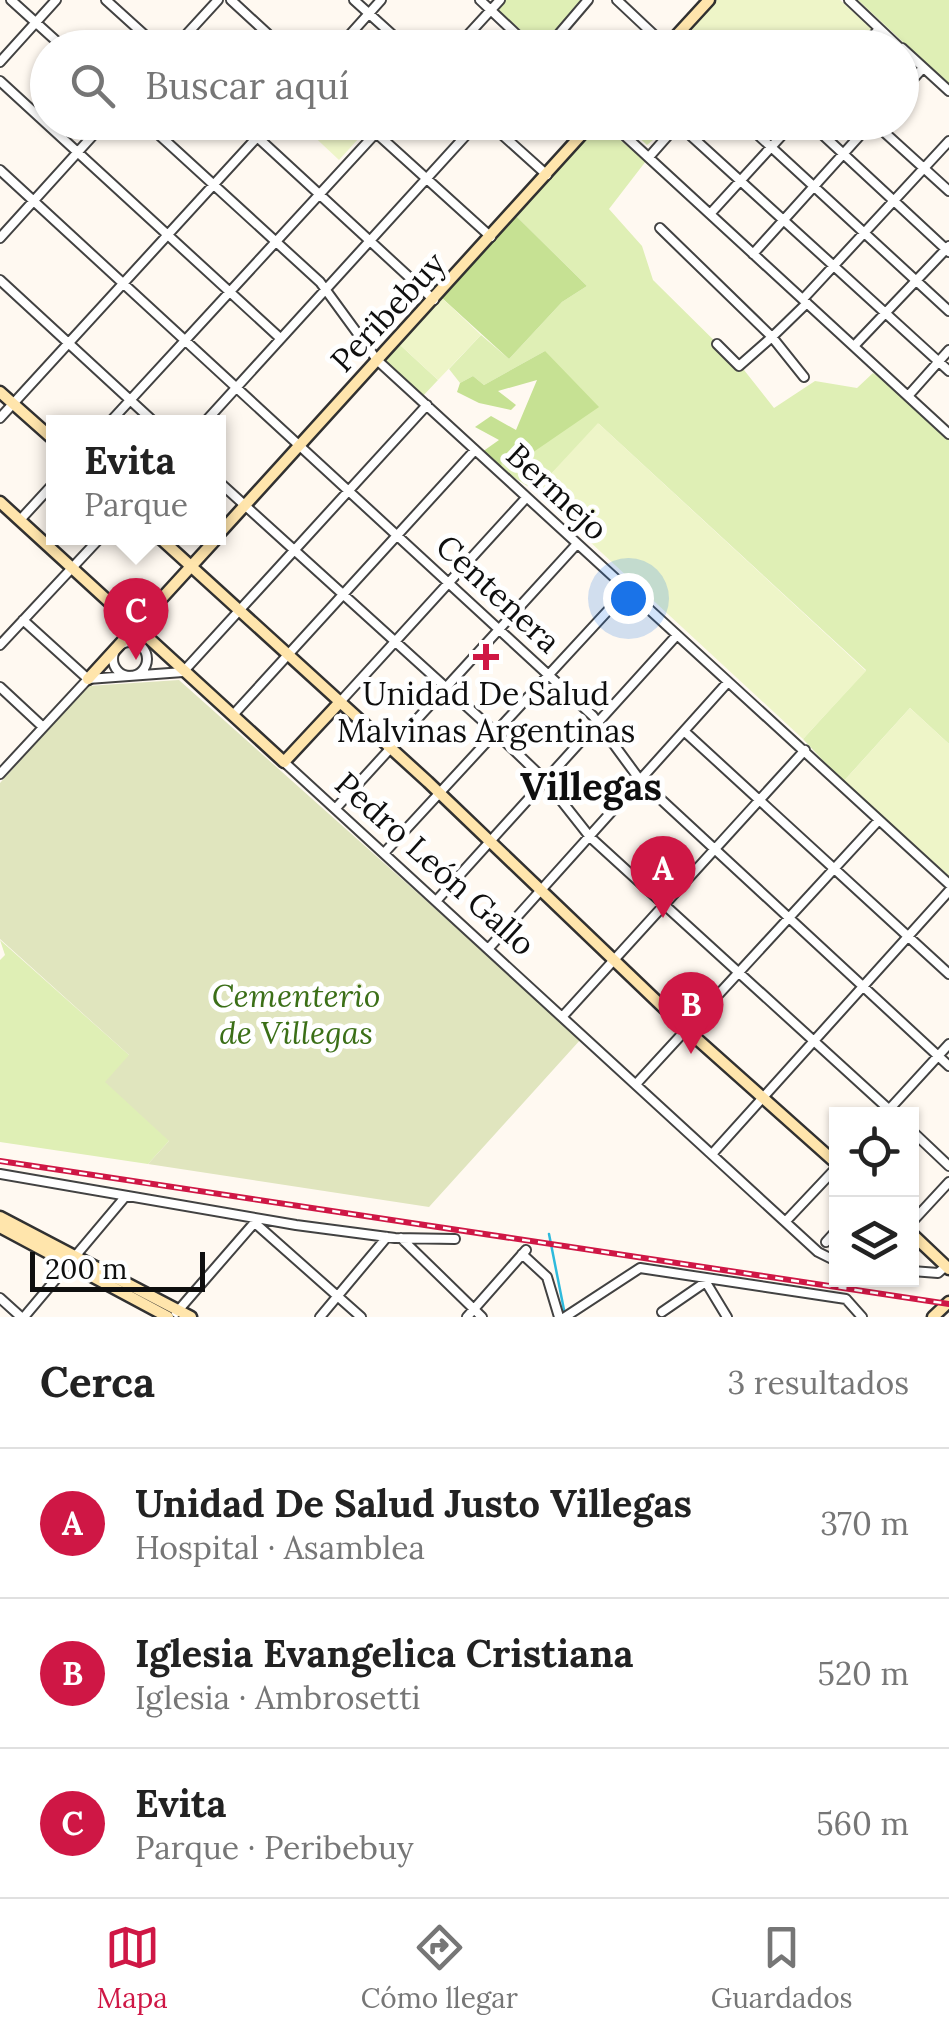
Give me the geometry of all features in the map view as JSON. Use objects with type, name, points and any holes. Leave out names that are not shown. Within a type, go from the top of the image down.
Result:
[{"type":"street","points":[[11,0],[45,30]]},
{"type":"street","points":[[0,62],[56,0]]},
{"type":"street","points":[[106,0],[138,30]]},
{"type":"street","points":[[190,30],[218,0]]},
{"type":"street","points":[[231,0],[264,30]]},
{"type":"street","points":[[354,0],[386,30]]},
{"type":"street","points":[[354,30],[382,0]]},
{"type":"street","points":[[480,0],[512,30]]},
{"type":"street","points":[[473,30],[500,0]]},
{"type":"street","points":[[562,30],[588,0]]},
{"type":"street","points":[[617,0],[648,30]]},
{"type":"street","points":[[682,30],[709,0]]},
{"type":"street","points":[[849,0],[880,29]]},
{"type":"street","points":[[919,64],[949,91]]},
{"type":"street","points":[[919,73],[924,68]]},
{"type":"street","points":[[0,80],[30,108]]},
{"type":"street","points":[[65,140],[280,338]]},
{"type":"street","points":[[0,238],[89,140]]},
{"type":"street","name":"Bermejo","points":[[164,140],[326,289],[377,360],[805,750],[949,888]]},
{"type":"street","points":[[0,418],[255,140]]},
{"type":"street","points":[[259,140],[434,300]]},
{"type":"street","points":[[116,415],[370,140]]},
{"type":"street","points":[[383,140],[491,237]]},
{"type":"street","points":[[211,415],[462,140]]},
{"type":"street","points":[[508,140],[547,175]]},
{"type":"street","name":"Peribebuy","points":[[226,527],[577,140]]},
{"type":"street","points":[[630,140],[949,434]]},
{"type":"street","points":[[648,157],[663,140]]},
{"type":"street","points":[[696,140],[949,371]]},
{"type":"street","points":[[762,140],[949,311]]},
{"type":"street","points":[[710,214],[777,140]]},
{"type":"street","points":[[828,140],[948,249],[854,346]]},
{"type":"street","points":[[754,254],[856,140]]},
{"type":"street","points":[[893,140],[949,190]]},
{"type":"street","points":[[717,344],[739,366],[772,338],[833,265],[949,141]]},
{"type":"street","name":"Centenera","points":[[0,170],[548,674],[598,722],[640,780],[949,1066]]},
{"type":"street","points":[[660,228],[772,338],[804,377]]},
{"type":"street","points":[[0,280],[146,415]]},
{"type":"street","points":[[908,396],[949,350]]},
{"type":"street","points":[[0,392],[46,433]]},
{"type":"street","points":[[23,620],[88,679],[183,672],[428,405]]},
{"type":"street","points":[[233,715],[475,450]]},
{"type":"street","points":[[226,488],[545,780],[590,836],[883,1107]]},
{"type":"street","points":[[20,520],[46,492]]},
{"type":"street","points":[[284,762],[526,498]]},
{"type":"street","name":"Pedro León Gallo","points":[[0,502],[70,570],[829,1258]]},
{"type":"street","points":[[0,645],[93,545]]},
{"type":"street","points":[[168,545],[391,748],[829,1159]]},
{"type":"street","name":"Peribebuy","points":[[0,774],[210,545]]},
{"type":"street","points":[[336,808],[576,545]]},
{"type":"street","points":[[385,852],[627,590]]},
{"type":"street","points":[[437,900],[677,635]]},
{"type":"street","points":[[136,642],[147,655],[145,667],[130,676],[114,664],[119,645],[136,642]]},
{"type":"street","points":[[489,948],[728,682]]},
{"type":"street","points":[[0,687],[43,727]]},
{"type":"street","points":[[684,731],[949,974]]},
{"type":"street","points":[[563,1016],[805,750]]},
{"type":"street","points":[[637,1084],[879,820]]},
{"type":"street","points":[[713,1152],[910,938],[949,888]]},
{"type":"street","points":[[894,1107],[949,1044]]},
{"type":"street","points":[[919,1138],[949,1166]]},
{"type":"street","points":[[0,1174],[256,1221],[387,1237],[455,1239]]},
{"type":"street","points":[[786,1221],[829,1174]]},
{"type":"street","points":[[919,1214],[949,1182]]},
{"type":"street","points":[[0,1298],[22,1317],[125,1197]]},
{"type":"street","points":[[0,1217],[173,1315],[190,1317]]},
{"type":"street","points":[[256,1221],[361,1317]]},
{"type":"street","points":[[173,1315],[256,1221]]},
{"type":"street","points":[[0,1227],[74,1260]]},
{"type":"street","points":[[320,1317],[387,1237]]},
{"type":"street","points":[[401,1238],[471,1313],[482,1317]]},
{"type":"street","points":[[826,1242],[829,1239]]},
{"type":"street","points":[[919,1241],[948,1268],[938,1274],[919,1273]]},
{"type":"street","points":[[471,1313],[524,1252],[548,1277],[564,1316],[634,1269],[846,1299],[862,1317]]},
{"type":"street","points":[[662,1312],[708,1281]]},
{"type":"street","points":[[708,1281],[727,1317]]},
{"type":"street","points":[[939,1316],[949,1302]]},
{"type":"green space","points":[[503,0],[584,0],[556,30],[521,30],[496,8]]},
{"type":"green space","points":[[717,0],[840,0],[871,28],[871,30],[691,30]]},
{"type":"green space","points":[[858,0],[949,0],[949,85],[919,57],[919,30],[890,30]]},
{"type":"green space","points":[[318,140],[357,140],[339,160]]},
{"type":"green space","points":[[583,140],[620,140],[646,161],[609,209],[642,246],[653,280],[744,370],[774,408],[815,381],[857,388],[873,373],[908,396],[949,434],[949,744],[910,708],[843,782],[803,739],[866,670],[599,424],[535,491],[501,469],[502,454],[532,453],[545,351],[484,385],[473,376],[460,383],[449,369],[481,335],[509,359],[562,302],[587,286],[514,214]]},
{"type":"green space","points":[[514,214],[587,286],[562,302],[509,359],[442,298]]},
{"type":"green space","points":[[442,298],[481,335],[438,380],[398,343]]},
{"type":"green space","points":[[398,343],[438,380],[422,397],[383,359]]},
{"type":"green space","points":[[545,351],[599,407],[532,453],[503,454],[501,469],[482,452],[499,440],[475,427],[491,416],[516,430],[537,380],[498,391],[516,405],[511,410],[479,403],[457,392],[460,383],[473,376],[484,385]]},
{"type":"green space","points":[[598,423],[866,671],[803,739],[535,491]]},
{"type":"green space","name":"Cementerio de Villegas","points":[[179,680],[581,1039],[429,1207],[148,1164],[169,1141],[105,1082],[129,1055],[0,939],[0,783],[88,686]]},
{"type":"green space","points":[[910,708],[949,744],[949,879],[843,782]]},
{"type":"green space","points":[[0,940],[129,1055],[169,1141],[148,1164],[0,1142],[0,960],[5,955]]},
{"type":"waterway","points":[[549,1234],[565,1315]]},
{"type":"railway","points":[[0,1161],[949,1304]]},
{"type":"place","name":"Unidad De Salud Malvinas Argentinas","points":[[486,657]]},
{"type":"place","name":"Evita","points":[[136,660]]},
{"type":"place","name":"Unidad De Salud Justo Villegas","points":[[663,918]]},
{"type":"place","name":"Iglesia Evangelica Cristiana","points":[[691,1054]]},
{"type":"district","name":"Villegas","points":[[591,787]]}]
